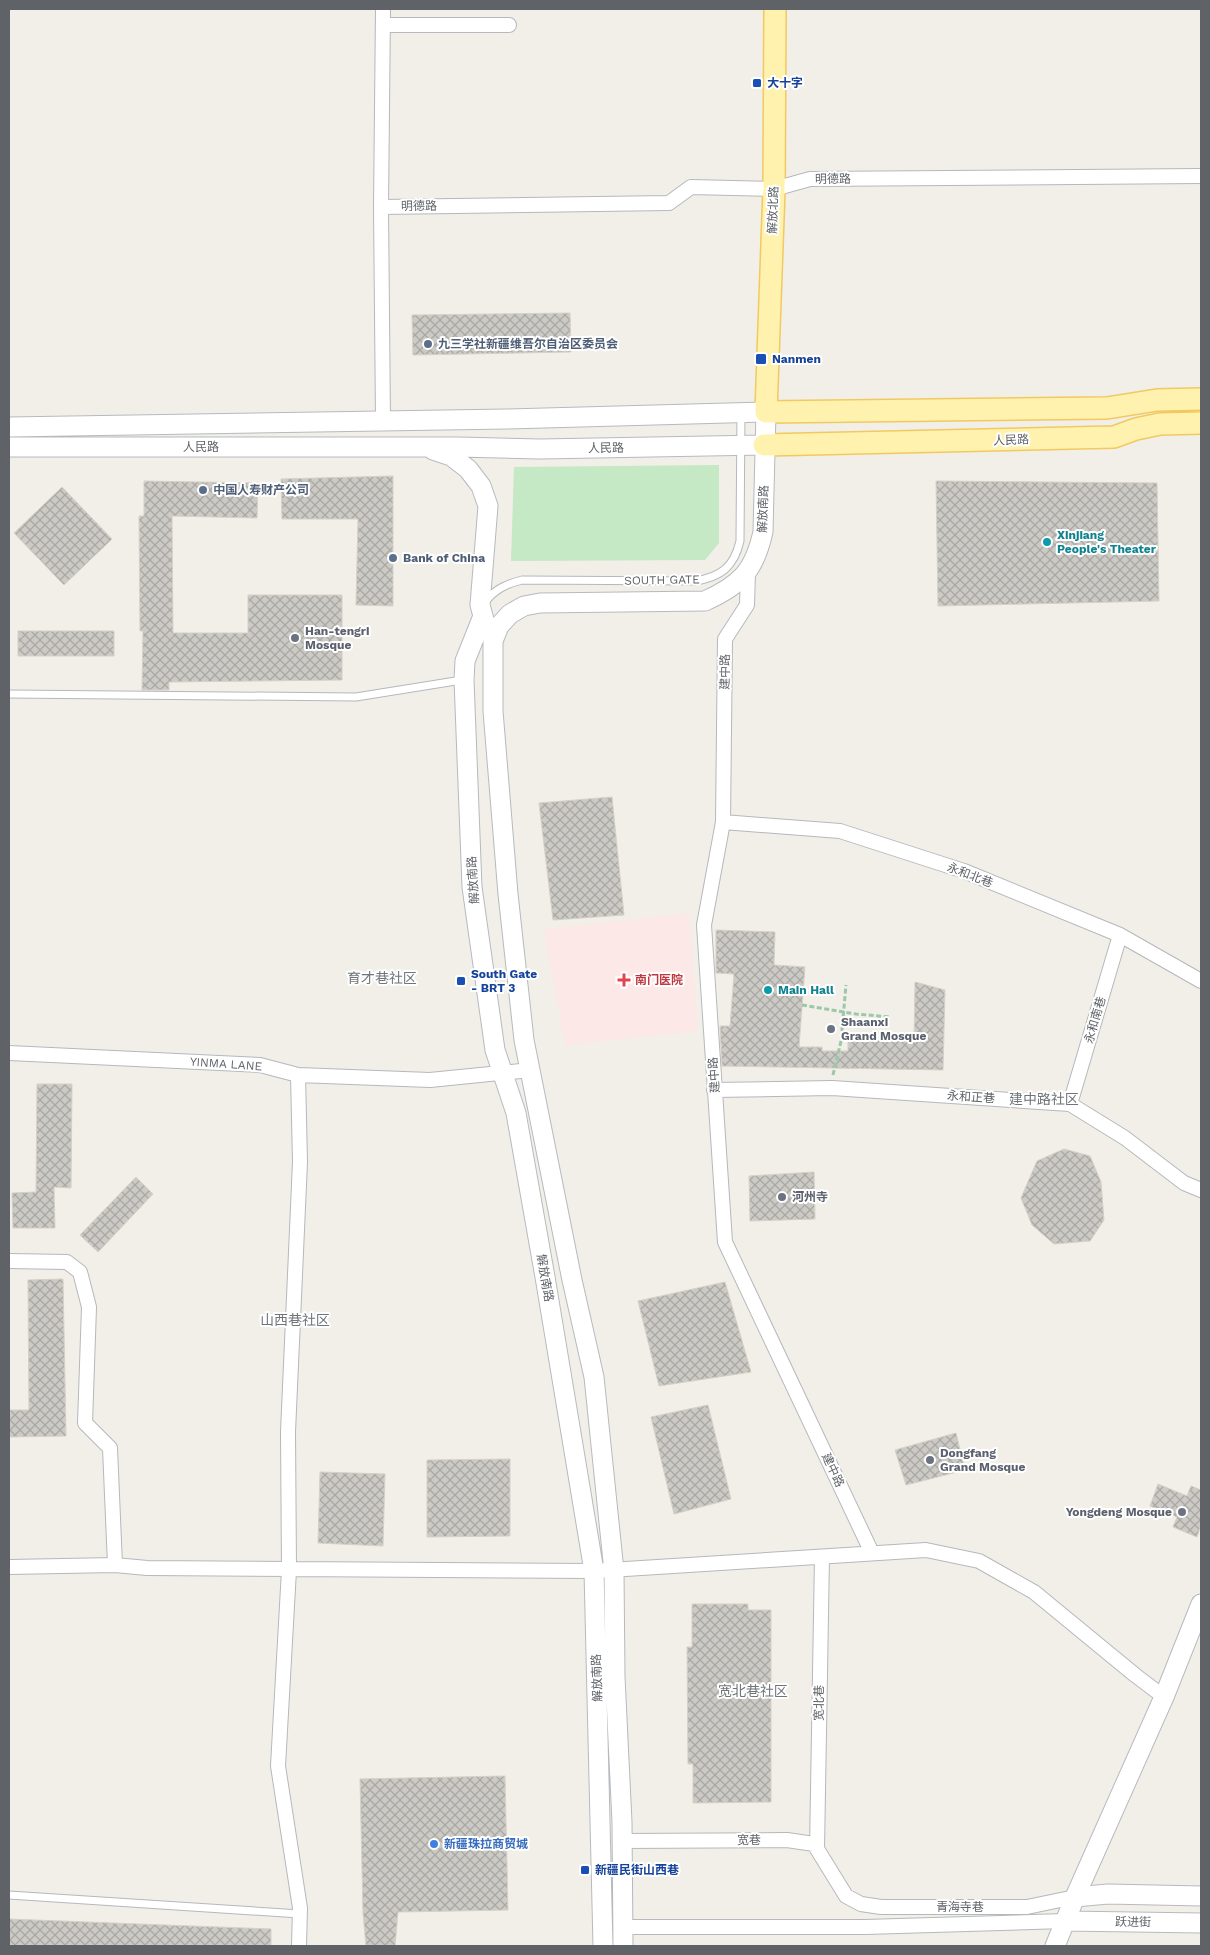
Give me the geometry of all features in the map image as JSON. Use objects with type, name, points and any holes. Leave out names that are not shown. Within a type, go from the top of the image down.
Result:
[{"type":"main road","name":"解放北路","points":[[766,412],[774,188],[775,9]]},
{"type":"main road","name":"人民路","points":[[9,426],[383,421],[740,412],[1107,408],[1157,400],[1201,399]]},
{"type":"main road","name":"解放南路","points":[[623,1946],[622,1841],[615,1677],[614,1571],[594,1377],[572,1280],[524,1040],[508,894],[493,712],[493,641],[499,626],[510,614],[524,606],[540,603],[705,600],[729,590],[748,572],[760,548],[763,532],[766,412]]},
{"type":"main road","name":"人民路","points":[[9,447],[409,447],[540,449],[740,446],[1114,437],[1136,429],[1160,424],[1201,423]]},
{"type":"main road","name":"解放南路","points":[[409,447],[433,450],[451,456],[468,469],[481,486],[488,506],[480,605],[493,657]]},
{"type":"main road","points":[[483,616],[509,605],[540,603]]},
{"type":"main road","name":"解放南路","points":[[483,616],[465,661],[464,680],[472,887],[495,1050],[516,1113],[546,1277],[594,1571],[603,1946]]},
{"type":"main road","points":[[1055,1946],[1164,1697],[1201,1604]]},
{"type":"main road","points":[[1075,1897],[1108,1894],[1201,1896]]},
{"type":"main road","name":"跃进街","points":[[1065,1921],[1201,1924]]},
{"type":"street","points":[[383,9],[380,207],[383,421]]},
{"type":"street","points":[[383,25],[509,25]]},
{"type":"street","name":"明德路","points":[[380,207],[670,203],[691,187],[774,188],[810,179],[1201,176]]},
{"type":"street","name":"建中路","points":[[748,572],[747,605],[725,639],[723,822],[704,925],[725,1242],[872,1553]]},
{"type":"street","name":"永和北巷","points":[[723,822],[840,831],[964,871],[1120,935],[1201,981]]},
{"type":"street","name":"永和南巷","points":[[1070,1104],[1120,935]]},
{"type":"street","name":"YINMA LANE","points":[[9,1053],[260,1065],[298,1075],[430,1080],[531,1070]]},
{"type":"street","points":[[298,1075],[300,1162],[288,1432],[289,1570],[278,1766],[300,1914],[299,1946]]},
{"type":"street","name":"永和正巷","points":[[714,1090],[832,1088],[1070,1104],[1125,1138],[1184,1183],[1201,1190]]},
{"type":"street","points":[[9,1260],[67,1262],[80,1272],[89,1307],[86,1423],[110,1448],[115,1566]]},
{"type":"street","points":[[9,1567],[115,1566],[289,1570],[614,1571],[926,1550],[979,1561],[1034,1592],[1164,1697]]},
{"type":"street","name":"宽北巷","points":[[817,1849],[822,1557]]},
{"type":"street","name":"宽巷","points":[[622,1841],[787,1840],[814,1844],[817,1849]]},
{"type":"street","name":"青海寺巷","points":[[817,1849],[846,1896],[861,1904],[882,1907],[1027,1907],[1075,1897]]},
{"type":"street","name":"青海寺巷","points":[[623,1927],[865,1927],[1065,1921]]},
{"type":"lane","name":"SOUTH GATE","points":[[483,616],[484,603],[495,592],[507,584],[522,580],[695,581],[708,579],[720,574],[730,565],[737,554],[740,541],[740,412]]},
{"type":"lane","points":[[9,694],[356,697],[464,680]]},
{"type":"lane","points":[[9,1895],[300,1914]]},
{"type":"path","points":[[834,1068],[840,1041],[846,985]]},
{"type":"path","points":[[802,1005],[891,1018]]},
{"type":"shaded area","name":"南门医院","points":[[689,913],[698,1031],[565,1045],[544,929]]},
{"type":"green space","points":[[719,465],[719,543],[705,560],[511,561],[514,467]]},
{"type":"building","points":[[570,313],[571,352],[413,355],[412,315]]},
{"type":"building","points":[[393,476],[393,606],[356,605],[358,519],[282,519],[281,479]]},
{"type":"building","points":[[144,481],[258,483],[257,518],[172,516],[173,633],[248,633],[248,595],[342,595],[342,680],[169,682],[169,690],[142,690],[143,631],[140,631],[139,516],[144,516]]},
{"type":"building","name":"Xinjiang People's Theater","points":[[936,481],[1157,483],[1159,601],[938,606]]},
{"type":"building","points":[[62,487],[112,539],[64,585],[14,533]]},
{"type":"building","points":[[18,631],[114,631],[114,656],[18,656]]},
{"type":"building","points":[[612,797],[624,915],[553,920],[539,803]]},
{"type":"building","points":[[716,930],[775,932],[774,965],[805,967],[799,1047],[822,1047],[822,1051],[848,1051],[848,1040],[914,1041],[915,982],[945,990],[943,1070],[722,1066],[720,1026],[730,1026],[734,974],[716,973]]},
{"type":"building","points":[[37,1084],[72,1084],[71,1188],[54,1187],[55,1228],[13,1228],[12,1193],[36,1192]]},
{"type":"building","points":[[1064,1149],[1090,1156],[1101,1182],[1104,1220],[1090,1241],[1054,1244],[1032,1225],[1021,1198],[1037,1161]]},
{"type":"building","name":"河州寺","points":[[814,1172],[815,1219],[750,1221],[749,1176]]},
{"type":"building","points":[[136,1177],[153,1194],[98,1252],[80,1235]]},
{"type":"building","points":[[63,1279],[66,1436],[9,1437],[9,1410],[29,1410],[28,1280]]},
{"type":"building","points":[[725,1282],[751,1372],[659,1386],[638,1301]]},
{"type":"building","points":[[708,1405],[731,1499],[674,1514],[651,1417]]},
{"type":"building","name":"Dongfang Grand Mosque","points":[[956,1433],[965,1470],[906,1485],[895,1450]]},
{"type":"building","points":[[510,1459],[510,1536],[427,1537],[427,1460]]},
{"type":"building","points":[[320,1472],[385,1474],[383,1546],[318,1543]]},
{"type":"building","name":"Yongdeng Mosque","points":[[1158,1484],[1187,1496],[1191,1486],[1201,1490],[1201,1525],[1197,1537],[1173,1527],[1177,1517],[1150,1506]]},
{"type":"building","points":[[692,1604],[748,1604],[748,1610],[771,1610],[771,1802],[693,1803],[693,1764],[688,1764],[687,1647],[692,1647]]},
{"type":"building","name":"新疆珠拉商贸城","points":[[505,1776],[508,1910],[398,1912],[395,1946],[366,1946],[363,1913],[360,1779]]},
{"type":"building","points":[[9,1919],[271,1929],[271,1946],[9,1946]]},
{"type":"place","name":"大十字","points":[[757,83]]},
{"type":"place","name":"九三学社新疆维吾尔自治区委员会","points":[[428,344]]},
{"type":"place","name":"Nanmen","points":[[761,359]]},
{"type":"place","name":"中国人寿财产公司","points":[[203,490]]},
{"type":"place","name":"Xinjiang People's Theater","points":[[1047,542]]},
{"type":"place","name":"Bank of China","points":[[393,558]]},
{"type":"place","name":"Han-tengri Mosque","points":[[295,638]]},
{"type":"place","name":"南门医院","points":[[624,980]]},
{"type":"place","name":"South Gate - BRT 3","points":[[461,981]]},
{"type":"place","name":"Main Hall","points":[[768,990]]},
{"type":"place","name":"Shaanxi Grand Mosque","points":[[831,1029]]},
{"type":"place","name":"河州寺","points":[[782,1197]]},
{"type":"place","name":"Dongfang Grand Mosque","points":[[930,1460]]},
{"type":"place","name":"Yongdeng Mosque","points":[[1182,1512]]},
{"type":"place","name":"新疆珠拉商贸城","points":[[434,1844]]},
{"type":"place","name":"新疆民街山西巷","points":[[585,1870]]},
{"type":"district","name":"育才巷社区","points":[[382,978]]},
{"type":"district","name":"建中路社区","points":[[1044,1099]]},
{"type":"district","name":"山西巷社区","points":[[295,1320]]},
{"type":"district","name":"宽北巷社区","points":[[753,1691]]}]
